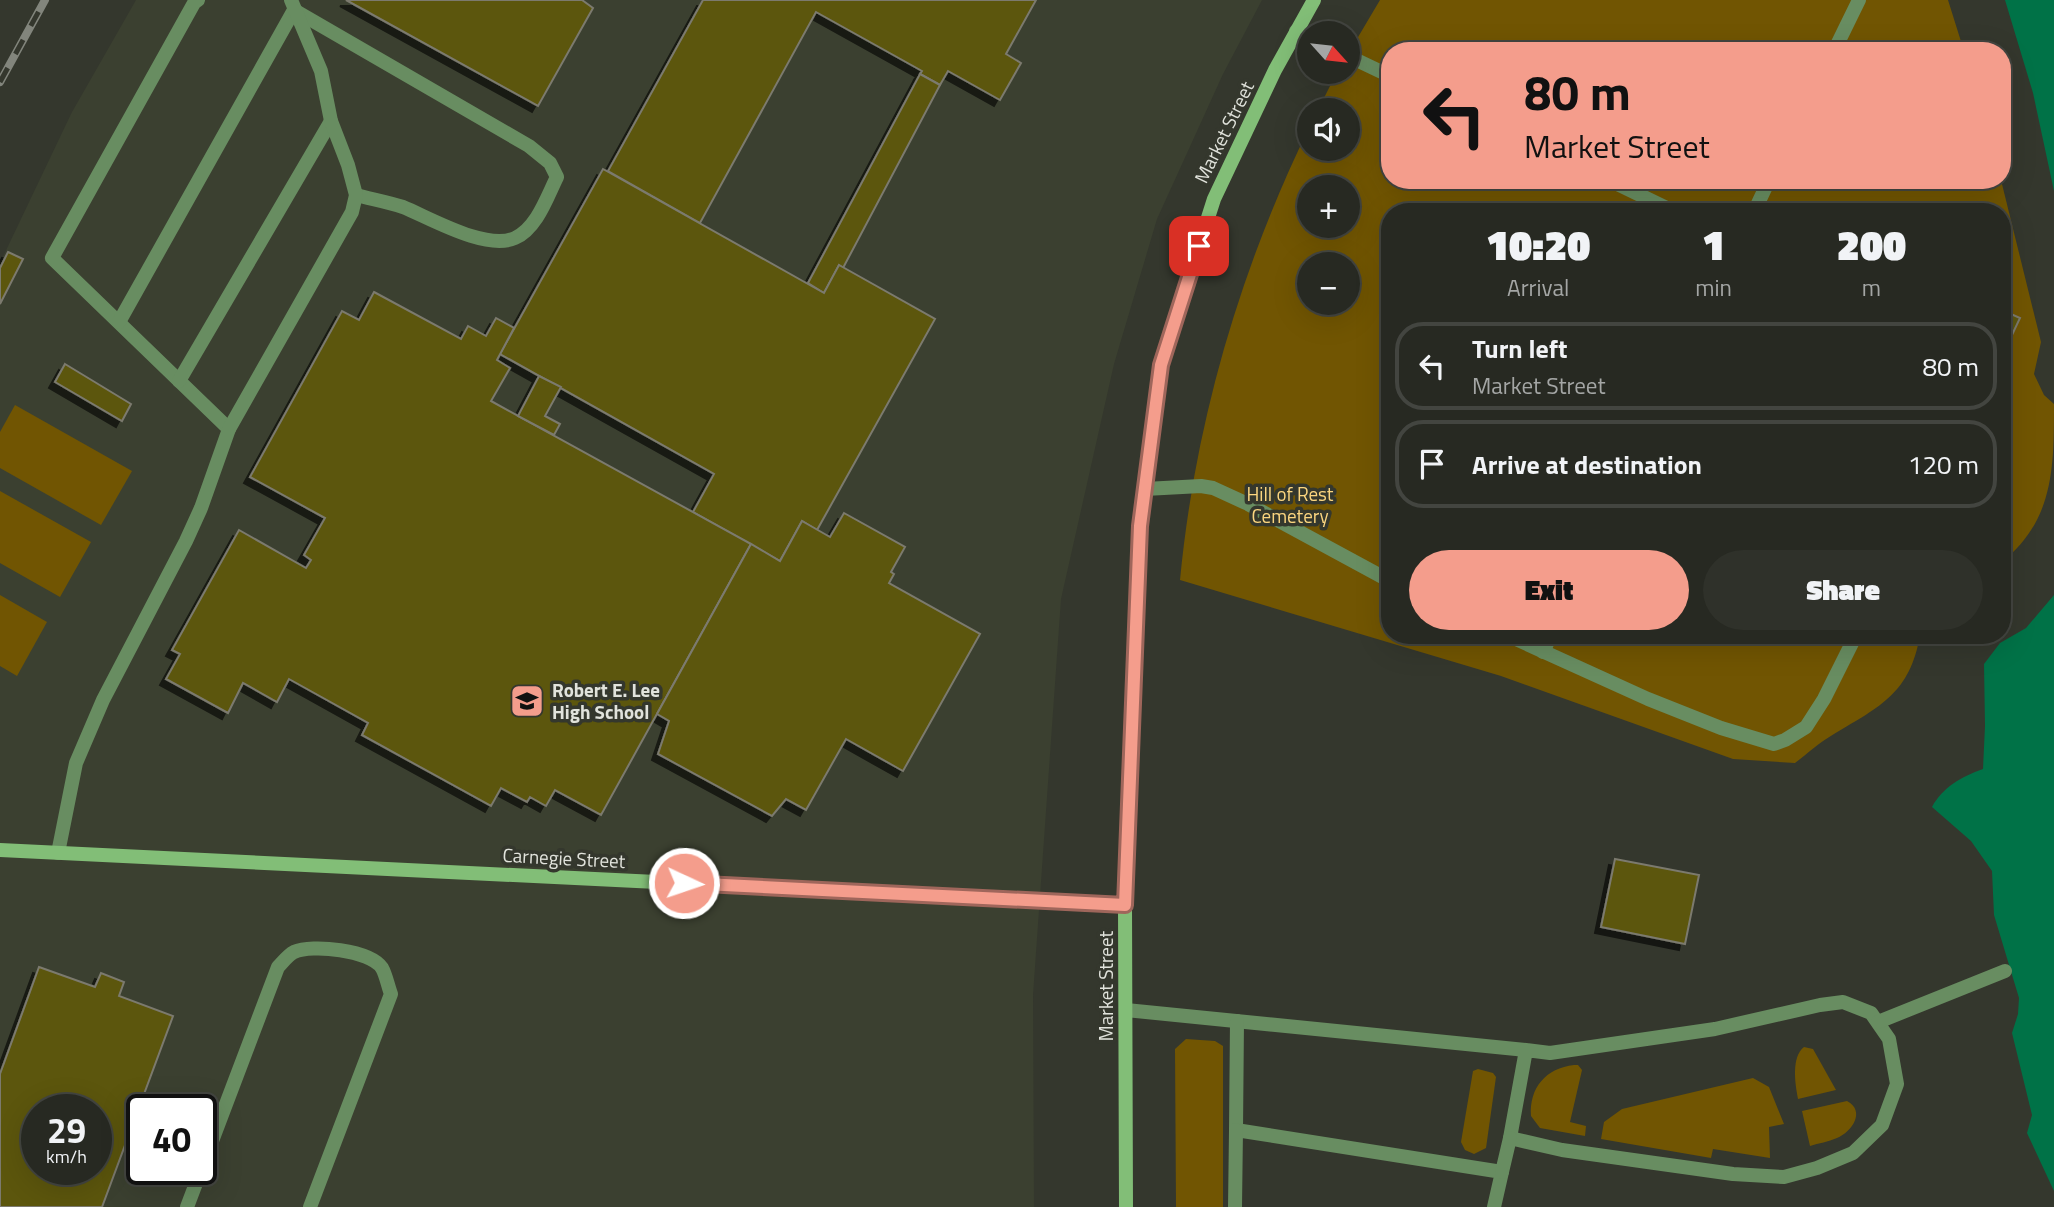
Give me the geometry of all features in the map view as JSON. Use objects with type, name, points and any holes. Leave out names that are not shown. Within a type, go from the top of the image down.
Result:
[{"type":"main road","name":"Market Street","points":[[1307,21],[1314,0]]},
{"type":"main road","name":"Market Street","points":[[1126,1207],[1125,905],[1140,526],[1161,365],[1214,199],[1275,70],[1297,42]]},
{"type":"main road","name":"Carnegie Street","points":[[0,850],[1125,905]]},
{"type":"lane","points":[[198,0],[52,258],[229,429]]},
{"type":"lane","points":[[1838,42],[1859,0]]},
{"type":"lane","points":[[118,322],[292,5]]},
{"type":"lane","points":[[58,853],[76,763],[103,700],[186,541],[201,508],[229,429],[352,212],[356,195],[331,121],[321,71],[292,5]]},
{"type":"lane","points":[[292,5],[529,146],[550,163],[556,177],[532,223],[514,238],[494,240],[474,236],[400,206],[356,195]]},
{"type":"lane","points":[[1360,62],[1381,72]]},
{"type":"lane","points":[[179,381],[331,121]]},
{"type":"lane","points":[[1628,189],[1656,203]]},
{"type":"lane","points":[[1145,489],[1201,486],[1213,488],[1381,575]]},
{"type":"lane","points":[[1527,644],[1648,699],[1721,728],[1774,744],[1806,727],[1824,699],[1852,644]]},
{"type":"lane","points":[[1544,652],[1548,644]]},
{"type":"lane","points":[[187,1207],[278,967],[293,953],[317,949],[350,952],[366,956],[381,966],[391,994],[310,1207]]},
{"type":"lane","points":[[1878,1023],[2005,971]]},
{"type":"lane","points":[[1126,1010],[1550,1053],[1715,1029],[1843,1002],[1871,1013],[1889,1039],[1897,1084],[1882,1125],[1853,1153],[1817,1168],[1784,1177],[1733,1174],[1562,1150],[1510,1138]]},
{"type":"lane","points":[[1235,1207],[1237,1021]]},
{"type":"lane","points":[[1494,1207],[1526,1050]]},
{"type":"lane","points":[[1236,1130],[1502,1172]]},
{"type":"shaded area","name":"Robert E. Lee High School","points":[[136,0],[1262,0],[1223,74],[1157,219],[1114,364],[1061,599],[1033,995],[1034,1207],[0,1207],[0,263],[72,112]]},
{"type":"shaded area","points":[[2005,0],[2054,0],[2054,191],[2033,93]]},
{"type":"shaded area","points":[[2054,595],[2054,1191],[2027,1133],[2032,1115],[2012,1033],[2018,1014],[2019,998],[1994,915],[1992,871],[1971,841],[1932,807],[1953,784],[1983,769],[1984,664],[1999,644],[2011,644],[2011,637],[2026,628]]},
{"type":"green space","name":"Hill of Rest Cemetery","points":[[1380,0],[1948,0],[1961,42],[1381,42],[1381,189],[2003,189],[2007,203],[1381,203],[1381,640],[1180,580],[1187,521],[1209,405],[1242,292],[1284,181],[1297,153],[1297,161],[1360,161],[1360,98],[1324,98],[1331,84],[1360,84],[1360,34]]},
{"type":"green space","name":"Hill of Rest Cemetery","points":[[2011,220],[2041,342],[2034,374],[2044,395],[2054,404],[2053,450],[2048,491],[2032,529],[2011,554]]},
{"type":"green space","points":[[15,405],[132,471],[101,525],[0,468],[0,432]]},
{"type":"green space","points":[[0,491],[91,542],[60,597],[0,563]]},
{"type":"green space","points":[[0,595],[47,622],[17,676],[0,666]]},
{"type":"green space","name":"Hill of Rest Cemetery","points":[[1394,644],[1918,644],[1909,671],[1891,696],[1866,715],[1824,740],[1795,763],[1733,759],[1501,676]]},
{"type":"green space","points":[[1186,1039],[1215,1041],[1223,1046],[1223,1207],[1176,1207],[1175,1049]]},
{"type":"green space","points":[[1804,1047],[1813,1049],[1836,1090],[1798,1099],[1796,1064]]},
{"type":"green space","points":[[1578,1065],[1582,1070],[1570,1122],[1586,1126],[1585,1136],[1540,1128],[1531,1116],[1533,1097],[1541,1081],[1555,1070]]},
{"type":"green space","points":[[1478,1069],[1493,1073],[1496,1077],[1486,1148],[1474,1154],[1465,1150],[1461,1142],[1473,1071]]},
{"type":"green space","points":[[1753,1078],[1769,1087],[1784,1124],[1769,1127],[1770,1158],[1713,1149],[1711,1158],[1601,1139],[1604,1122],[1622,1109]]},
{"type":"green space","points":[[1847,1101],[1856,1110],[1855,1121],[1848,1131],[1837,1138],[1810,1146],[1802,1111]]},
{"type":"building","points":[[346,0],[582,0],[593,8],[538,106]]},
{"type":"building","points":[[703,0],[1036,0],[1006,54],[1021,63],[1000,100],[948,71],[940,85],[920,74],[922,71],[816,12],[700,223],[608,171]]},
{"type":"building","points":[[920,74],[940,85],[843,268],[839,265],[824,293],[808,283]]},
{"type":"building","points":[[603,169],[824,293],[839,265],[935,319],[817,530],[802,521],[780,561],[693,512],[714,474],[500,354]]},
{"type":"building","points":[[8,252],[23,259],[0,304],[0,268]]},
{"type":"building","points":[[374,292],[461,339],[468,326],[486,336],[496,318],[514,328],[497,360],[510,368],[491,401],[751,544],[601,815],[555,790],[546,806],[530,797],[527,802],[501,788],[491,806],[362,735],[368,723],[289,679],[277,702],[243,683],[228,713],[166,679],[180,654],[172,650],[239,530],[306,568],[311,560],[304,555],[325,518],[250,477],[342,311],[359,320]]},
{"type":"building","points":[[2011,314],[2020,318],[2011,337]]},
{"type":"building","points":[[65,364],[131,404],[122,421],[55,382]]},
{"type":"building","points":[[539,376],[561,387],[545,416],[560,424],[554,435],[518,416]]},
{"type":"building","points":[[844,513],[905,547],[891,572],[894,574],[889,583],[980,634],[903,771],[846,739],[806,810],[786,799],[772,816],[658,754],[669,721],[657,714],[751,544],[780,561],[802,521],[830,537]]},
{"type":"building","points":[[1615,859],[1699,875],[1685,944],[1601,927]]},
{"type":"building","points":[[39,967],[95,987],[101,973],[124,982],[119,996],[173,1016],[144,1094],[126,1094],[126,1142],[112,1180],[112,1094],[21,1094],[21,1185],[110,1185],[102,1207],[0,1207],[0,1074]]},
{"type":"railway","points":[[0,82],[45,0]]},
{"type":"place","name":"Robert E. Lee High School","points":[[527,701]]},
{"type":"route","points":[[684,883],[1125,905],[1140,526],[1161,365],[1199,246]]}]
